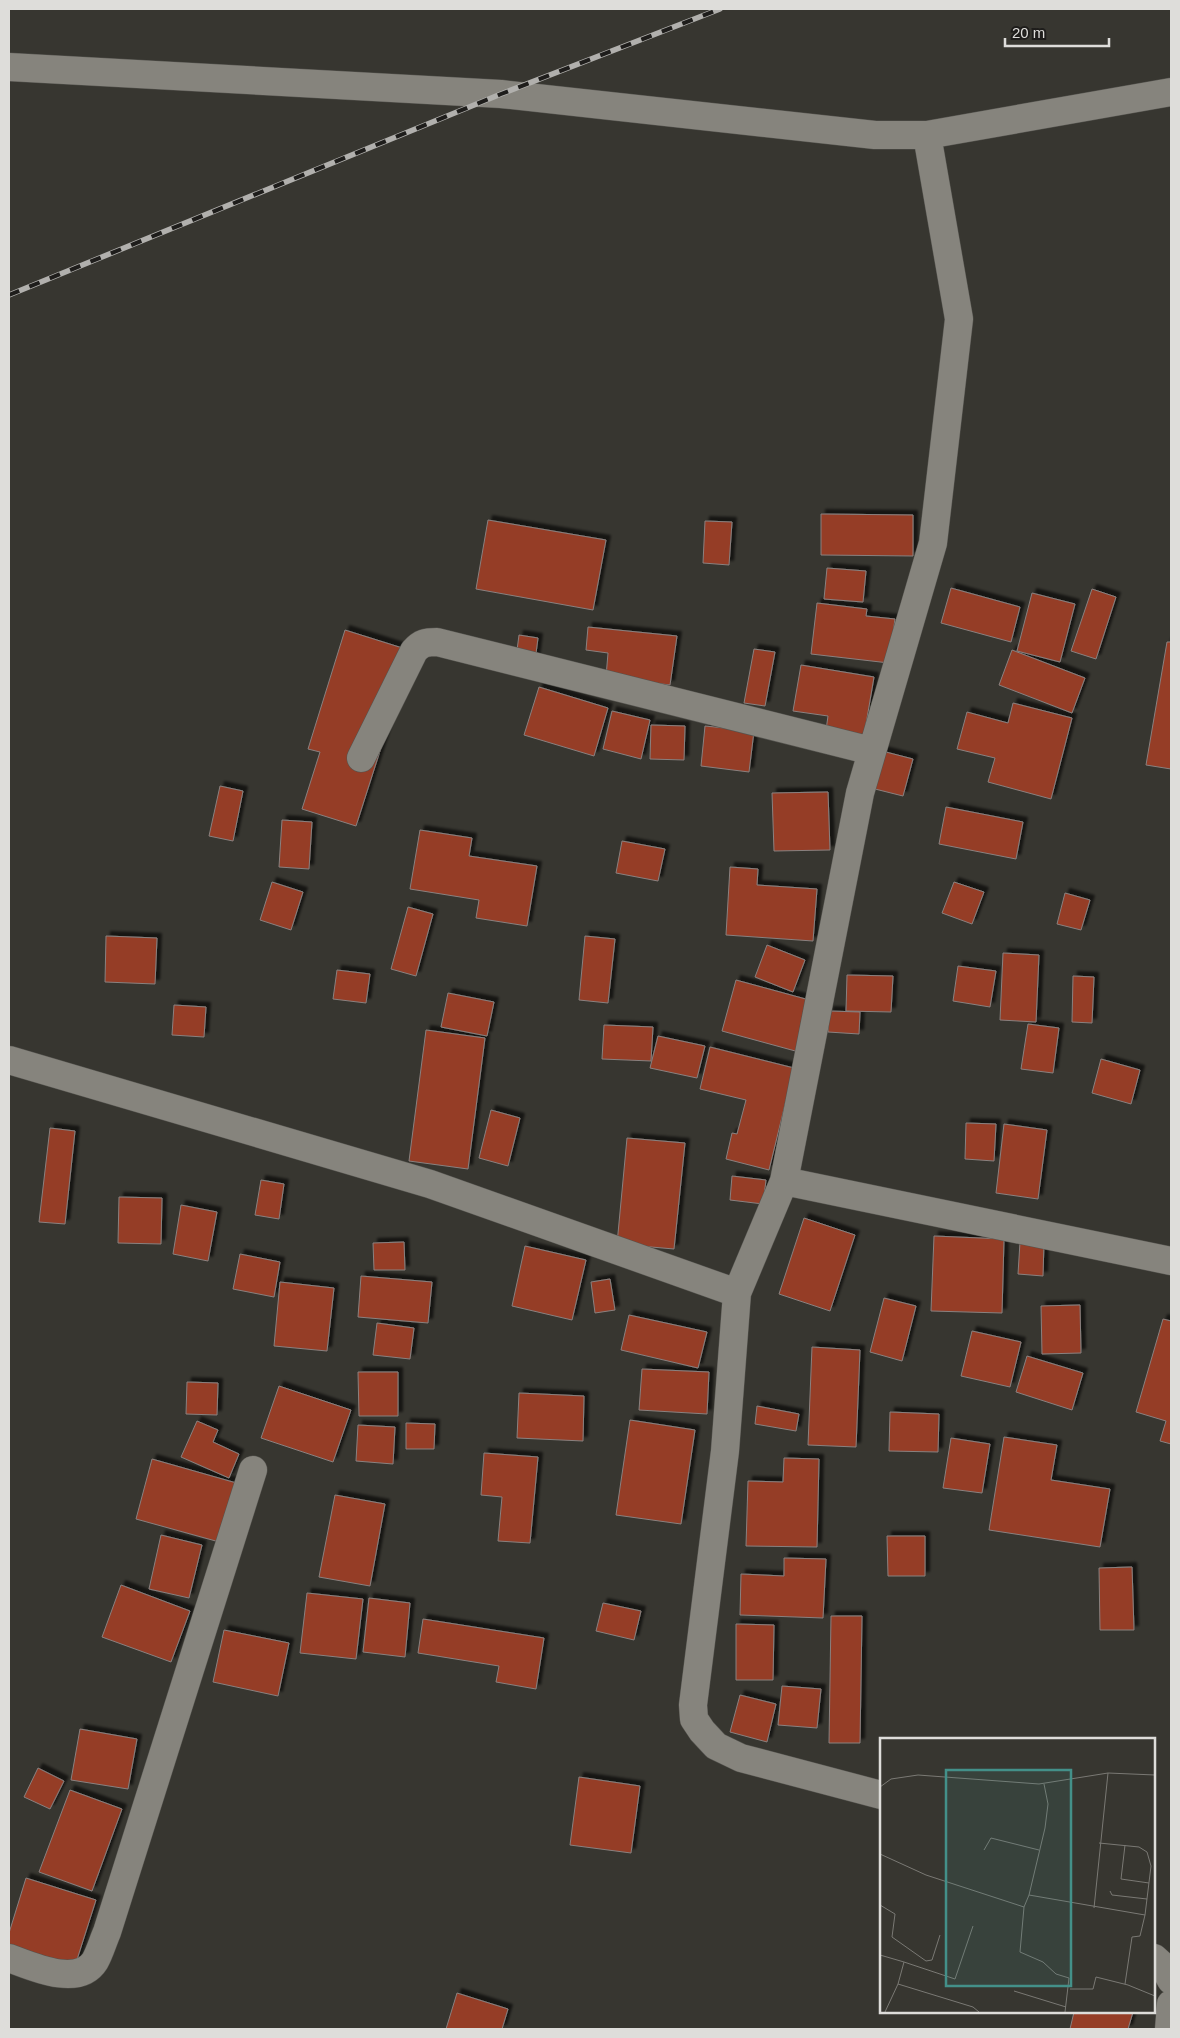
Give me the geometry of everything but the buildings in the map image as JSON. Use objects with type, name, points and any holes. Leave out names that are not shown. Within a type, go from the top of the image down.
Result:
[{"type":"street","points":[[9,67],[501,94],[875,135],[927,135],[1171,92]]},
{"type":"street","points":[[880,1795],[741,1758],[716,1746],[702,1731],[694,1719],[693,1706],[725,1451],[737,1293],[784,1181],[860,793],[933,543],[959,319],[927,135]]},
{"type":"street","points":[[361,758],[414,651],[420,644],[426,642],[437,642],[872,751]]},
{"type":"street","points":[[9,1060],[430,1184],[737,1293]]},
{"type":"street","points":[[784,1181],[1171,1262]]},
{"type":"street","points":[[9,1958],[60,1974],[75,1974],[95,1962],[107,1932],[253,1470]]},
{"type":"street","points":[[1155,1959],[1164,1967],[1171,1980]]},
{"type":"street","points":[[1169,2029],[1171,2004]]},
{"type":"railway","points":[[9,295],[501,94],[720,9]]}]
